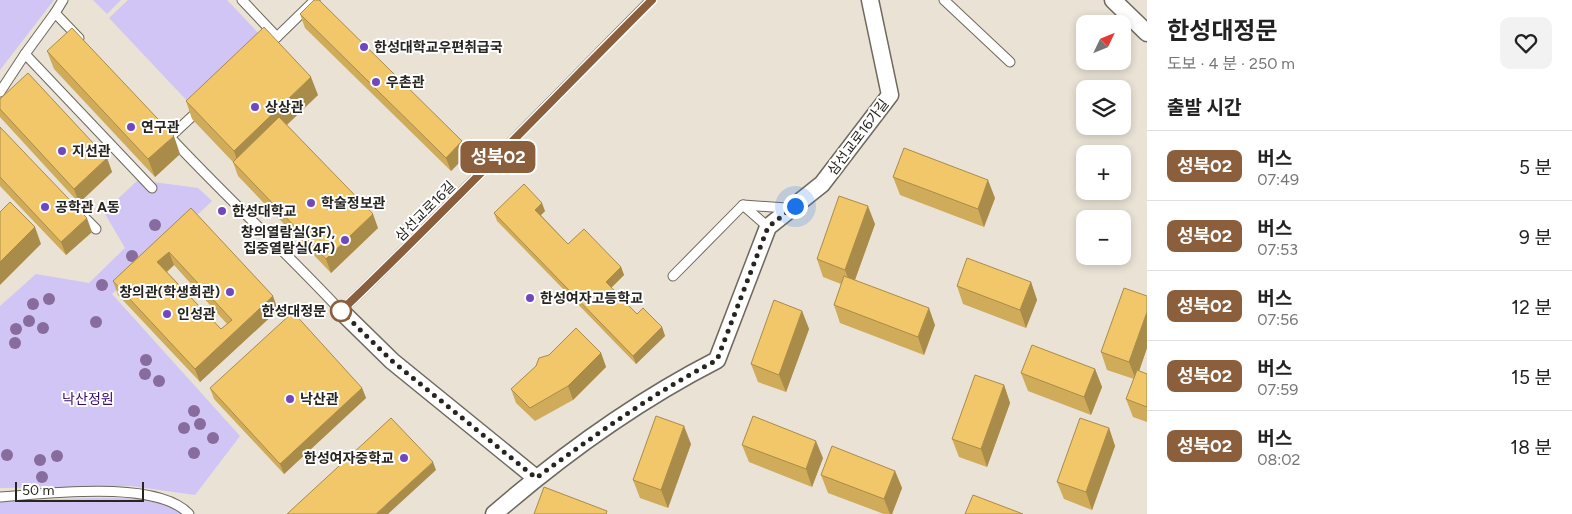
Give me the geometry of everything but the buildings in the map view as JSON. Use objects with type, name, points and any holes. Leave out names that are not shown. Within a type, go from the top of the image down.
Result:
[{"type":"street","name":"삼선교로16가길","points":[[768,227],[822,184],[890,95],[870,0]]},
{"type":"street","points":[[1112,0],[1147,33]]},
{"type":"street","points":[[494,514],[536,478],[607,426],[663,390],[717,360],[768,227]]},
{"type":"street","points":[[341,311],[392,361],[536,478]]},
{"type":"lane","points":[[0,92],[64,0]]},
{"type":"lane","points":[[242,0],[277,37]]},
{"type":"lane","points":[[256,57],[315,0]]},
{"type":"lane","name":"삼선교로16길","points":[[341,311],[500,156],[562,89],[652,0]]},
{"type":"lane","points":[[944,0],[1010,62]]},
{"type":"lane","points":[[55,12],[89,49]]},
{"type":"lane","points":[[25,54],[152,188]]},
{"type":"lane","points":[[170,137],[206,104]]},
{"type":"lane","points":[[164,130],[216,187],[304,271],[341,311]]},
{"type":"lane","name":"삼선교로16가길","points":[[744,205],[786,208],[822,184]]},
{"type":"lane","points":[[73,205],[96,230]]},
{"type":"lane","points":[[674,276],[744,205],[768,227]]},
{"type":"lane","points":[[0,496],[70,492],[126,492],[161,498],[189,514]]},
{"type":"green space","points":[[0,0],[54,0],[0,70]]},
{"type":"green space","points":[[93,0],[121,0],[107,14]]},
{"type":"green space","points":[[128,0],[227,0],[264,39],[192,106],[109,18]]},
{"type":"green space","name":"낙산정원","points":[[138,180],[198,188],[212,201],[112,294],[240,436],[195,495],[131,486],[0,488],[0,306],[36,274],[89,283],[125,248],[104,212]]},
{"type":"green space","points":[[125,498],[152,501],[173,508],[181,514],[0,514],[0,501]]},
{"type":"bus line","name":"성북02","points":[[341,311],[500,156],[562,89],[652,0]]},
{"type":"place","name":"한성대학교우편취급국","points":[[364,47]]},
{"type":"place","name":"우촌관","points":[[376,82]]},
{"type":"place","name":"상상관","points":[[255,107]]},
{"type":"place","name":"연구관","points":[[131,127]]},
{"type":"place","name":"지선관","points":[[62,151]]},
{"type":"place","name":"학술정보관","points":[[311,203]]},
{"type":"place","name":"공학관 A동","points":[[45,207]]},
{"type":"place","name":"한성대학교","points":[[222,211]]},
{"type":"place","name":"창의열람실(3F), 집중열람실(4F)","points":[[345,240]]},
{"type":"place","name":"창의관(학생회관)","points":[[230,292]]},
{"type":"place","name":"한성여자고등학교","points":[[530,298]]},
{"type":"place","name":"한성대정문","points":[[341,311]]},
{"type":"place","name":"인성관","points":[[167,314]]},
{"type":"place","name":"낙산관","points":[[290,399]]},
{"type":"place","name":"한성여자중학교","points":[[404,458]]},
{"type":"route","points":[[341,311],[392,361],[536,478],[607,426],[679,380],[717,360],[768,227],[795,206]]}]
